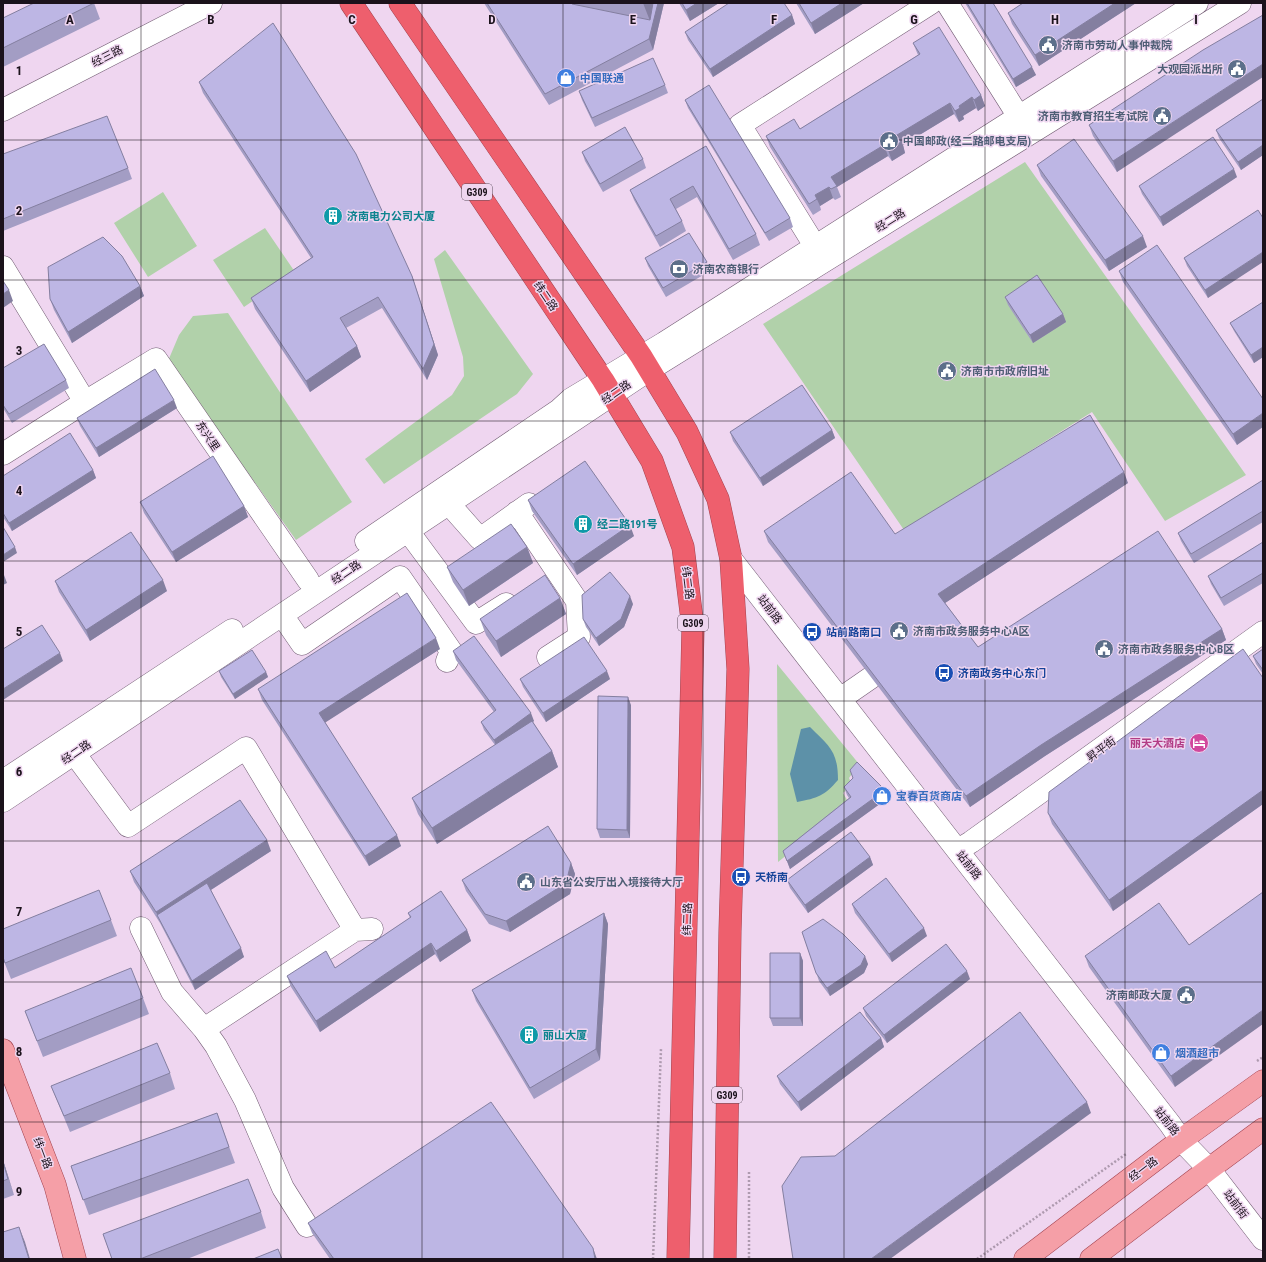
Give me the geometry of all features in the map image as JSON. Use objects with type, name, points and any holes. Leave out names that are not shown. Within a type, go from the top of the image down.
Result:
[{"type":"highway","name":"纬二路","points":[[350,3],[608,387],[652,462],[683,547],[693,628],[678,1259]]},
{"type":"highway","name":"G309","points":[[400,3],[645,363],[687,432],[718,499],[731,560],[738,669],[730,931],[725,1259]]},
{"type":"main road","name":"纬一路","points":[[3,1050],[55,1185],[75,1259]]},
{"type":"main road","name":"经一路","points":[[1025,1259],[1181,1140],[1260,1071]]},
{"type":"main road","points":[[1091,1259],[1209,1168],[1263,1129]]},
{"type":"street","name":"经三路","points":[[3,110],[211,3]]},
{"type":"street","points":[[815,246],[740,125],[930,3]]},
{"type":"street","points":[[947,3],[1019,117]]},
{"type":"street","name":"经二路","points":[[3,801],[449,504],[608,387],[815,246],[1197,3]]},
{"type":"street","name":"经二路","points":[[645,363],[1240,3]]},
{"type":"street","points":[[3,267],[85,402]]},
{"type":"street","name":"东兴里","points":[[3,454],[156,359],[308,580]]},
{"type":"street","name":"经二路","points":[[3,780],[308,580],[559,410],[571,399],[608,387]]},
{"type":"street","points":[[449,504],[480,539],[546,492]]},
{"type":"street","points":[[517,512],[577,601],[579,637],[548,657]]},
{"type":"street","points":[[408,531],[476,624],[516,598]]},
{"type":"street","name":"站前路","points":[[731,560],[958,850],[1181,1140],[1209,1168]]},
{"type":"street","points":[[282,615],[302,644],[400,577],[451,651],[447,661]]},
{"type":"street","name":"昇平街","points":[[958,850],[972,842],[1263,632]]},
{"type":"street","points":[[840,700],[913,648]]},
{"type":"street","points":[[74,753],[128,826],[246,748],[364,929],[204,1029]]},
{"type":"street","points":[[141,928],[172,992],[204,1029],[216,1046],[245,1100],[283,1188],[307,1226]]},
{"type":"street","name":"站前街","points":[[1209,1168],[1263,1239]]},
{"type":"path","points":[[1260,1071],[1263,1057]]},
{"type":"path","points":[[977,1259],[1131,1151]]},
{"type":"green space","points":[[1025,162],[1246,475],[1165,521],[1092,412],[904,530],[763,324]]},
{"type":"green space","points":[[163,192],[197,246],[148,277],[114,223]]},
{"type":"green space","points":[[265,228],[295,272],[244,307],[213,260]]},
{"type":"green space","points":[[445,250],[533,374],[517,394],[384,484],[365,459],[452,395],[464,376],[463,357],[434,259]]},
{"type":"green space","points":[[228,313],[352,502],[296,540],[168,361],[179,335],[193,316]]},
{"type":"green space","points":[[777,664],[859,764],[849,778],[852,785],[843,793],[850,805],[778,862]]},
{"type":"water","points":[[810,727],[827,744],[834,755],[838,770],[838,780],[829,790],[820,796],[797,802],[790,774],[801,729]]},
{"type":"building","points":[[34,3],[94,3],[3,48],[3,18]]},
{"type":"building","name":"中国联通","points":[[487,3],[572,3],[650,20],[653,3],[658,3],[649,39],[545,94]]},
{"type":"building","points":[[682,3],[697,3],[686,10]]},
{"type":"building","points":[[729,3],[784,3],[792,15],[710,69],[685,32]]},
{"type":"building","points":[[799,3],[842,3],[811,23]]},
{"type":"building","points":[[967,3],[993,3],[1032,67],[1013,79]]},
{"type":"building","name":"济南市劳动人事仲裁院","points":[[1023,3],[1115,3],[1035,55],[1008,13]]},
{"type":"building","points":[[1263,15],[1263,64],[1113,161],[1089,125],[1203,50]]},
{"type":"building","name":"济南电力公司大厦","points":[[273,23],[356,154],[412,276],[434,344],[423,369],[378,297],[340,318],[357,346],[306,381],[251,298],[313,257],[199,82]]},
{"type":"building","points":[[939,27],[981,95],[974,100],[972,97],[959,106],[960,108],[955,111],[950,103],[897,135],[901,142],[888,150],[884,145],[831,177],[837,186],[831,189],[829,187],[815,195],[817,199],[809,204],[766,136],[794,119],[800,129],[920,54],[913,43]]},
{"type":"building","points":[[653,58],[665,85],[592,118],[579,91]]},
{"type":"building","points":[[709,85],[790,218],[765,233],[685,100]]},
{"type":"building","points":[[1263,99],[1263,145],[1238,162],[1216,130]]},
{"type":"building","points":[[107,116],[128,168],[3,219],[3,154]]},
{"type":"building","points":[[625,127],[643,159],[600,184],[582,152]]},
{"type":"building","points":[[1213,137],[1234,169],[1160,217],[1139,186]]},
{"type":"building","points":[[1074,139],[1143,236],[1105,260],[1037,165]]},
{"type":"building","points":[[706,146],[756,234],[729,249],[693,186],[670,199],[682,221],[656,236],[630,190]]},
{"type":"building","points":[[1258,210],[1263,218],[1263,252],[1205,290],[1184,258]]},
{"type":"building","name":"济南农商银行","points":[[689,233],[707,262],[663,288],[645,258]]},
{"type":"building","points":[[103,237],[122,256],[140,286],[68,332],[50,299],[48,267]]},
{"type":"building","points":[[1157,245],[1263,399],[1263,413],[1233,434],[1119,271]]},
{"type":"building","points":[[1037,275],[1063,314],[1030,335],[1005,297]]},
{"type":"building","points":[[3,281],[9,290],[3,294]]},
{"type":"building","points":[[1263,302],[1263,347],[1251,355],[1230,323]]},
{"type":"building","points":[[44,344],[66,380],[9,414],[3,405],[3,368]]},
{"type":"building","points":[[155,369],[174,400],[96,448],[77,418]]},
{"type":"building","points":[[802,385],[832,430],[760,478],[730,432]]},
{"type":"building","points":[[1090,415],[1124,472],[938,594],[978,647],[1158,531],[1222,629],[1041,745],[966,796],[764,531],[851,472],[895,534]]},
{"type":"building","points":[[70,433],[93,470],[9,523],[3,513],[3,476]]},
{"type":"building","points":[[213,456],[244,506],[172,552],[140,502]]},
{"type":"building","name":"经二路191号","points":[[585,461],[630,525],[573,564],[528,500]]},
{"type":"building","points":[[1263,480],[1263,511],[1191,554],[1178,533]]},
{"type":"building","points":[[511,524],[527,547],[463,590],[447,567]]},
{"type":"building","points":[[3,527],[15,547],[3,555]]},
{"type":"building","points":[[131,532],[163,580],[86,630],[55,581]]},
{"type":"building","points":[[1263,542],[1263,573],[1221,598],[1208,576]]},
{"type":"building","points":[[610,572],[630,596],[621,619],[596,638],[583,619],[582,595]]},
{"type":"building","points":[[545,575],[560,598],[496,641],[480,619]]},
{"type":"building","points":[[407,593],[436,638],[319,713],[397,835],[365,856],[258,689]]},
{"type":"building","points":[[42,625],[60,653],[3,689],[3,649]]},
{"type":"building","points":[[474,636],[531,713],[494,740],[481,722],[496,710],[453,651]]},
{"type":"building","points":[[584,637],[607,671],[543,713],[520,679]]},
{"type":"building","name":"丽天大酒店","points":[[1243,649],[1263,678],[1263,790],[1109,900],[1048,813],[1049,792]]},
{"type":"building","points":[[1263,649],[1263,670],[1253,656]]},
{"type":"building","points":[[252,650],[266,672],[233,694],[219,671]]},
{"type":"building","points":[[598,696],[628,697],[627,830],[597,829]]},
{"type":"building","points":[[532,721],[552,751],[432,828],[412,798]]},
{"type":"building","points":[[857,762],[885,790],[787,861],[783,851],[851,797],[844,787],[853,778],[850,770]]},
{"type":"building","points":[[240,800],[267,840],[156,912],[130,871]]},
{"type":"building","name":"山东省公安厅出入境接待大厅","points":[[548,826],[571,863],[566,883],[506,921],[485,914],[462,880]]},
{"type":"building","points":[[851,832],[870,857],[805,905],[787,880]]},
{"type":"building","points":[[886,878],[924,928],[889,954],[852,904]]},
{"type":"building","points":[[207,883],[241,948],[192,981],[157,915]]},
{"type":"building","points":[[99,890],[111,920],[5,963],[3,957],[3,929]]},
{"type":"building","points":[[441,891],[467,930],[436,951],[431,943],[316,1021],[287,976],[326,951],[335,968],[411,917],[408,913]]},
{"type":"building","name":"济南邮政大厦","points":[[1263,892],[1263,1010],[1171,1076],[1085,956],[1159,903],[1189,945]]},
{"type":"building","points":[[604,913],[596,1049],[530,1088],[472,990]]},
{"type":"building","points":[[823,919],[843,934],[865,956],[861,965],[827,988],[816,973],[802,932]]},
{"type":"building","points":[[946,944],[967,971],[884,1035],[863,1008]]},
{"type":"building","points":[[770,953],[800,953],[800,1018],[770,1018]]},
{"type":"building","points":[[131,968],[143,998],[37,1041],[25,1011]]},
{"type":"building","points":[[860,1012],[881,1038],[798,1102],[777,1076]]},
{"type":"building","points":[[1020,1012],[1087,1102],[871,1259],[793,1259],[782,1186],[801,1157],[835,1156]]},
{"type":"building","points":[[157,1043],[170,1073],[64,1116],[51,1086]]},
{"type":"building","points":[[491,1102],[593,1248],[595,1259],[334,1259],[308,1223]]},
{"type":"building","points":[[217,1113],[229,1147],[83,1200],[71,1166]]},
{"type":"building","points":[[3,1162],[8,1179],[3,1181]]},
{"type":"building","points":[[248,1179],[261,1212],[140,1259],[112,1259],[103,1234]]},
{"type":"building","points":[[19,1227],[29,1259],[3,1259],[3,1232]]},
{"type":"building","points":[[278,1249],[282,1259],[253,1259]]},
{"type":"place","name":"济南市劳动人事仲裁院","points":[[1048,45]]},
{"type":"place","name":"大观园派出所","points":[[1237,69]]},
{"type":"place","name":"中国联通","points":[[566,78]]},
{"type":"place","name":"济南市教育招生考试院","points":[[1162,116]]},
{"type":"place","name":"中国邮政(经二路邮电支局)","points":[[889,141]]},
{"type":"place","name":"济南电力公司大厦","points":[[333,216]]},
{"type":"place","name":"济南农商银行","points":[[679,269]]},
{"type":"place","name":"济南市市政府旧址","points":[[947,371]]},
{"type":"place","name":"经二路191号","points":[[583,524]]},
{"type":"place","name":"济南市政务服务中心A区","points":[[899,631]]},
{"type":"place","name":"站前路南口","points":[[812,632]]},
{"type":"place","name":"济南市政务服务中心B区","points":[[1104,649]]},
{"type":"place","name":"济南政务中心东门","points":[[944,673]]},
{"type":"place","name":"丽天大酒店","points":[[1199,743]]},
{"type":"place","name":"宝春百货商店","points":[[882,796]]},
{"type":"place","name":"天桥南","points":[[741,877]]},
{"type":"place","name":"山东省公安厅出入境接待大厅","points":[[526,882]]},
{"type":"place","name":"济南邮政大厦","points":[[1186,995]]},
{"type":"place","name":"丽山大厦","points":[[529,1035]]},
{"type":"place","name":"烟酒超市","points":[[1161,1053]]}]
